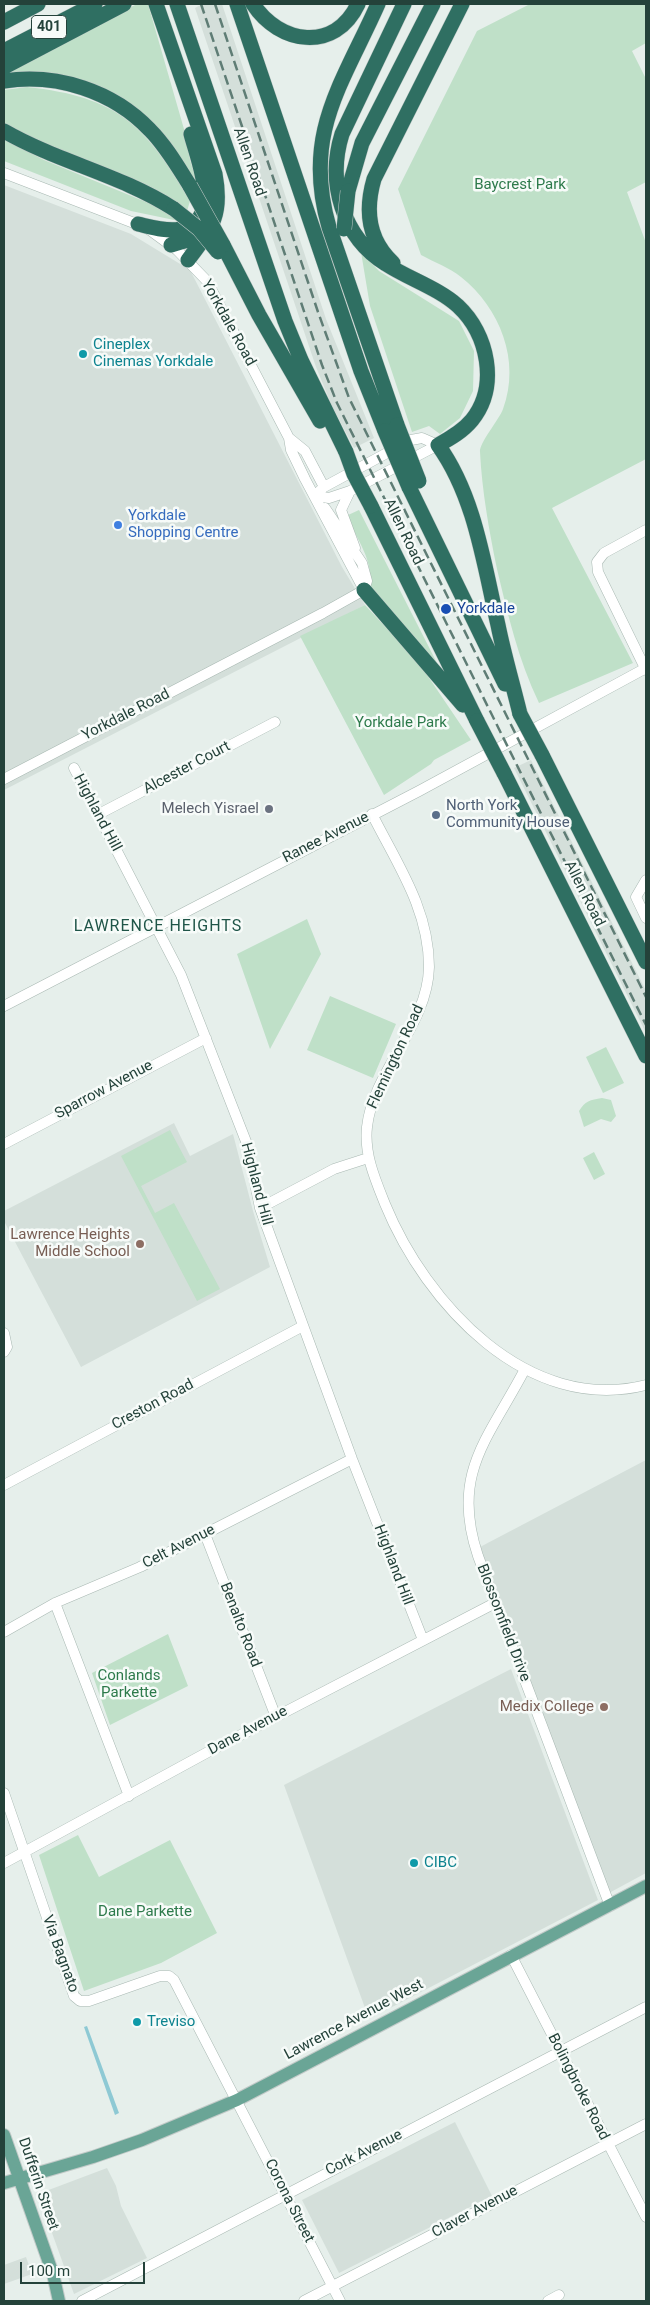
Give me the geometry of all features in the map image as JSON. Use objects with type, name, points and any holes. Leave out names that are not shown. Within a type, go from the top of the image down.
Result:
[{"type":"highway","name":"401","points":[[4,22],[38,4]]},
{"type":"highway","name":"401","points":[[4,51],[95,4]]},
{"type":"highway","points":[[4,67],[124,4]]},
{"type":"highway","points":[[156,4],[215,174],[218,205],[212,228],[188,260]]},
{"type":"highway","name":"Allen Road","points":[[237,4],[361,371],[391,428],[452,576],[646,962]]},
{"type":"highway","points":[[253,4],[270,25],[287,34],[302,38],[323,35],[337,29],[351,16],[358,4]]},
{"type":"highway","points":[[361,318],[346,282],[327,218],[320,182],[320,160],[324,126],[332,100],[378,4]]},
{"type":"highway","points":[[404,4],[347,120],[338,145],[336,170],[342,209],[355,236],[377,258],[446,298],[466,314],[478,331],[486,361],[487,383],[478,412],[462,431],[438,445],[454,474],[474,526],[520,714]]},
{"type":"highway","points":[[420,283],[390,260],[377,242],[369,220],[369,196],[374,179],[462,4]]},
{"type":"highway","points":[[391,428],[361,318],[347,256],[344,229],[348,191],[362,143],[432,5]]},
{"type":"highway","name":"Allen Road","points":[[179,11],[285,322],[342,454],[371,506],[646,1056]]},
{"type":"highway","points":[[138,224],[167,229],[180,229],[193,223],[205,206],[204,183],[181,98],[172,50]]},
{"type":"highway","points":[[4,81],[34,79],[54,81],[88,90],[117,104],[150,130],[190,186],[221,248],[342,454]]},
{"type":"highway","points":[[4,132],[51,155],[142,190],[174,208],[221,248]]},
{"type":"highway","points":[[171,245],[194,238],[212,228]]},
{"type":"highway","points":[[364,590],[477,721]]},
{"type":"main road","name":"Lawrence Avenue West","points":[[12,2184],[60,2172],[69,2164],[142,2140],[237,2100],[646,1886]]},
{"type":"main road","name":"Dufferin Street","points":[[4,2135],[12,2184],[53,2274],[59,2301],[46,2276],[12,2184],[4,2162]]},
{"type":"street","name":"Yorkdale Road","points":[[4,173],[138,224],[171,245],[207,281],[290,438],[291,450],[364,590]]},
{"type":"street","name":"Yorkdale Road","points":[[290,438],[305,450],[324,487]]},
{"type":"street","points":[[314,496],[324,487],[411,440],[422,438],[438,445]]},
{"type":"street","points":[[314,496],[330,498],[350,491],[438,445]]},
{"type":"street","points":[[350,491],[341,510],[357,554]]},
{"type":"street","name":"Yorkdale Road","points":[[314,496],[329,512],[345,540],[357,554],[366,572],[364,590]]},
{"type":"street","points":[[646,530],[604,552],[596,562],[598,572],[646,669]]},
{"type":"street","name":"Yorkdale Road","points":[[4,779],[364,590]]},
{"type":"street","name":"Ranee Avenue","points":[[4,1006],[419,791],[646,669]]},
{"type":"street","name":"Alcester Court","points":[[99,814],[275,722]]},
{"type":"street","name":"Highland Hill","points":[[74,768],[181,975],[247,1144],[260,1208],[352,1459],[423,1640]]},
{"type":"street","name":"Flemington Road","points":[[372,814],[419,908],[426,928],[429,969],[420,1007],[370,1109],[367,1127],[368,1158],[397,1231],[430,1283],[465,1324],[525,1369],[565,1386],[594,1390],[622,1389],[646,1385]]},
{"type":"street","points":[[646,880],[636,897],[646,918]]},
{"type":"street","name":"Sparrow Avenue","points":[[4,1144],[206,1038]]},
{"type":"street","points":[[260,1208],[334,1169],[368,1158]]},
{"type":"street","name":"Creston Road","points":[[4,1485],[303,1326]]},
{"type":"street","points":[[4,1333],[8,1347],[4,1352]]},
{"type":"street","name":"Blossomfield Drive","points":[[525,1369],[481,1448],[468,1486],[467,1513],[470,1530],[495,1603],[610,1906]]},
{"type":"street","name":"Celt Avenue","points":[[4,1632],[55,1603],[108,1582],[352,1459]]},
{"type":"street","name":"Benalto Road","points":[[205,1534],[276,1717]]},
{"type":"street","points":[[55,1603],[129,1796]]},
{"type":"street","name":"Dane Avenue","points":[[4,1863],[276,1717],[495,1603]]},
{"type":"street","points":[[4,1793],[26,1852]]},
{"type":"street","name":"Via Bagnato","points":[[26,1852],[71,1991],[76,1999],[89,2001],[160,1976],[172,1978],[237,2100]]},
{"type":"street","name":"Bolingbroke Road","points":[[511,1955],[606,2144],[646,2217]]},
{"type":"street","name":"Cork Avenue","points":[[82,2301],[646,2007]]},
{"type":"street","name":"Corona Street","points":[[237,2100],[340,2301]]},
{"type":"street","name":"Claver Avenue","points":[[304,2301],[646,2124]]},
{"type":"street","points":[[548,2301],[559,2295]]},
{"type":"shaded area","points":[[202,4],[222,4],[326,319],[374,438],[354,448],[332,406],[316,367],[195,8]]},
{"type":"shaded area","name":"Yorkdale Shopping Centre","points":[[4,185],[131,234],[190,270],[342,567],[365,605],[4,790]]},
{"type":"shaded area","points":[[531,760],[646,991],[646,1033],[514,768]]},
{"type":"shaded area","name":"Lawrence Heights Middle School","points":[[174,1123],[190,1156],[233,1134],[270,1267],[81,1367],[4,1221],[4,1211]]},
{"type":"shaded area","points":[[646,1460],[646,1873],[609,1893],[480,1547]]},
{"type":"shaded area","points":[[511,1669],[598,1900],[369,2019],[284,1785]]},
{"type":"shaded area","points":[[455,2122],[492,2196],[339,2273],[302,2200]]},
{"type":"shaded area","points":[[107,2168],[116,2186],[121,2206],[147,2258],[74,2294],[38,2194]]},
{"type":"shaded area","points":[[26,2257],[32,2274],[4,2284],[4,2265]]},
{"type":"green space","points":[[137,4],[148,4],[201,195],[115,97],[4,77],[4,72]]},
{"type":"green space","name":"Baycrest Park","points":[[530,4],[646,4],[646,43],[632,51],[646,79],[646,182],[627,192],[646,243],[646,459],[552,508],[633,663],[539,703],[519,653],[505,603],[491,540],[482,481],[480,452],[486,437],[503,409],[508,391],[510,372],[508,354],[496,320],[487,304],[475,290],[457,274],[421,255],[398,189],[477,31]]},
{"type":"green space","points":[[27,87],[85,98],[107,107],[126,119],[143,134],[174,175],[190,201],[187,211],[4,124],[4,90]]},
{"type":"green space","points":[[4,139],[44,160],[151,204],[179,221],[131,211],[4,161]]},
{"type":"green space","points":[[361,252],[379,271],[459,321],[474,351],[473,391],[460,418],[440,434],[429,426],[412,432],[370,306]]},
{"type":"green space","points":[[359,510],[438,665],[369,588],[370,578],[367,560],[346,516]]},
{"type":"green space","name":"Yorkdale Park","points":[[365,605],[419,663],[471,740],[434,760],[431,764],[384,795],[300,636]]},
{"type":"green space","points":[[307,919],[321,954],[270,1049],[237,954]]},
{"type":"green space","points":[[330,996],[396,1024],[373,1078],[307,1050]]},
{"type":"green space","points":[[606,1047],[624,1083],[603,1093],[586,1057]]},
{"type":"green space","points":[[602,1098],[611,1100],[616,1116],[611,1122],[601,1119],[584,1127],[579,1111],[588,1102]]},
{"type":"green space","points":[[170,1130],[187,1162],[141,1186],[155,1213],[174,1203],[220,1289],[197,1301],[121,1156]]},
{"type":"green space","points":[[594,1152],[605,1174],[594,1180],[583,1158]]},
{"type":"green space","name":"Conlands Parkette","points":[[168,1634],[188,1686],[110,1725],[92,1673]]},
{"type":"green space","name":"Dane Parkette","points":[[78,1835],[99,1877],[170,1840],[217,1933],[161,1963],[84,1991],[39,1855]]},
{"type":"water","points":[[87,2026],[119,2113],[115,2115],[84,2027]]},
{"type":"railway","points":[[201,4],[322,365],[337,403],[646,1025]]},
{"type":"railway","points":[[215,4],[318,312],[349,398],[646,997]]},
{"type":"place","name":"Cineplex Cinemas Yorkdale","points":[[83,354]]},
{"type":"place","name":"Yorkdale Shopping Centre","points":[[118,525]]},
{"type":"place","name":"Yorkdale","points":[[446,609]]},
{"type":"place","name":"Melech Yisrael","points":[[269,809]]},
{"type":"place","name":"North York Community House","points":[[436,815]]},
{"type":"place","name":"Lawrence Heights Middle School","points":[[140,1244]]},
{"type":"place","name":"Medix College","points":[[604,1707]]},
{"type":"place","name":"CIBC","points":[[414,1863]]},
{"type":"place","name":"Treviso","points":[[137,2022]]},
{"type":"district","name":"LAWRENCE HEIGHTS","points":[[158,927]]}]
